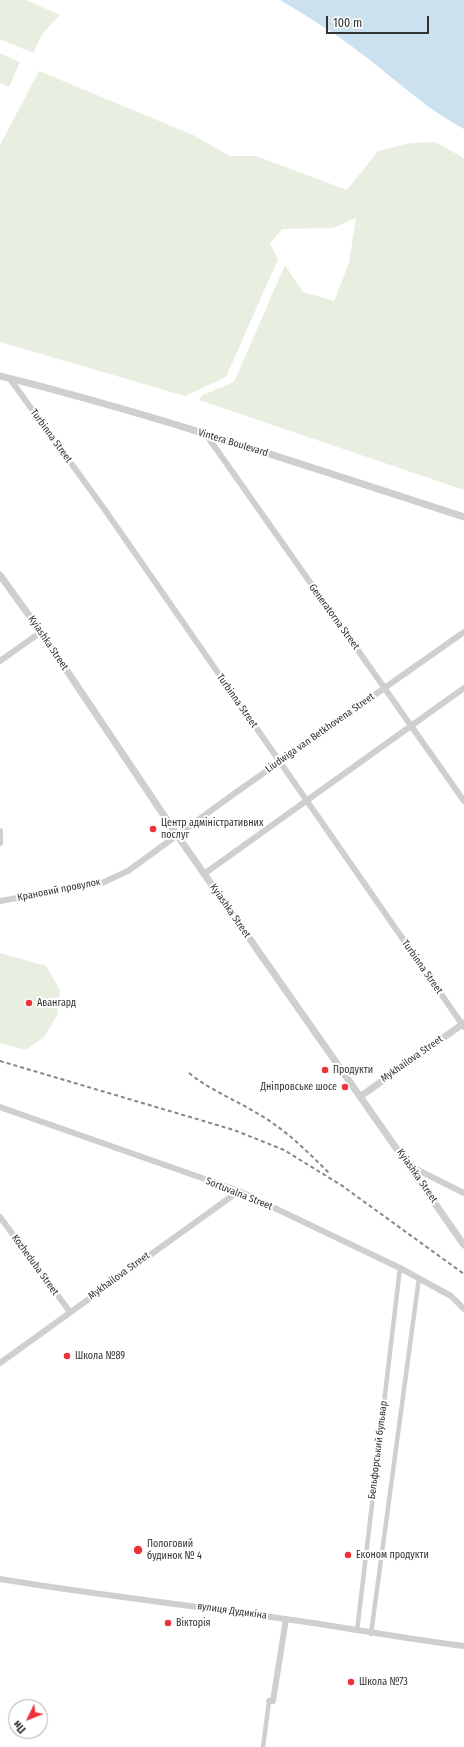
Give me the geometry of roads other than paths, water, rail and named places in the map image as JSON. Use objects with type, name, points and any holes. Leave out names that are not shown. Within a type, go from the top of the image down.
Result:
[{"type":"street","name":"Vintera Boulevard","points":[[0,376],[106,404],[205,434],[464,517]]},
{"type":"street","name":"Turbinna Street","points":[[10,379],[105,510],[463,1025]]},
{"type":"street","name":"Generatorna Street","points":[[205,434],[291,558],[385,687],[464,801]]},
{"type":"street","name":"Kyiashka Street","points":[[0,575],[41,632],[176,835],[361,1096],[464,1245]]},
{"type":"street","points":[[0,661],[41,632]]},
{"type":"street","name":"Liudwiga van Betkhovena Street","points":[[176,835],[464,632]]},
{"type":"street","points":[[204,874],[464,688]]},
{"type":"street","points":[[0,831],[0,843]]},
{"type":"street","name":"Крановий провулок","points":[[0,901],[102,883],[128,871],[176,835]]},
{"type":"street","name":"Mykhailova Street","points":[[361,1096],[463,1025]]},
{"type":"street","name":"Sortuvalna Street","points":[[0,1107],[239,1191],[400,1268],[451,1296],[464,1310]]},
{"type":"street","points":[[410,1166],[464,1193]]},
{"type":"street","name":"Mykhailova Street","points":[[0,1363],[239,1191]]},
{"type":"street","name":"Kozheduba Street","points":[[0,1217],[70,1312]]},
{"type":"street","name":"Бельфорський бульвар","points":[[357,1631],[400,1268]]},
{"type":"street","name":"Бельфорський бульвар","points":[[371,1634],[418,1278]]},
{"type":"street","name":"вулиця Дудикіна","points":[[0,1580],[81,1593],[145,1599],[286,1619],[371,1634],[464,1646]]},
{"type":"street","points":[[263,1747],[269,1701],[273,1701],[286,1619]]},
{"type":"water","points":[[280,0],[464,0],[464,129],[438,113],[345,41]]},
{"type":"railway","points":[[0,1061],[234,1130],[284,1150],[341,1185],[464,1274]]},
{"type":"railway","points":[[189,1073],[206,1085],[279,1127],[330,1174]]},
{"type":"place","name":"Центр адміністративних послуг","points":[[153,829]]},
{"type":"place","name":"Авангард","points":[[29,1003]]},
{"type":"place","name":"Продукти","points":[[325,1070]]},
{"type":"place","name":"Дніпровське шосе","points":[[345,1087]]},
{"type":"place","name":"Школа №89","points":[[67,1356]]},
{"type":"place","name":"Пологовий будинок № 4","points":[[138,1550]]},
{"type":"place","name":"Економ продукти","points":[[348,1555]]},
{"type":"place","name":"Вікторія","points":[[168,1623]]},
{"type":"place","name":"Школа №73","points":[[351,1682]]}]
